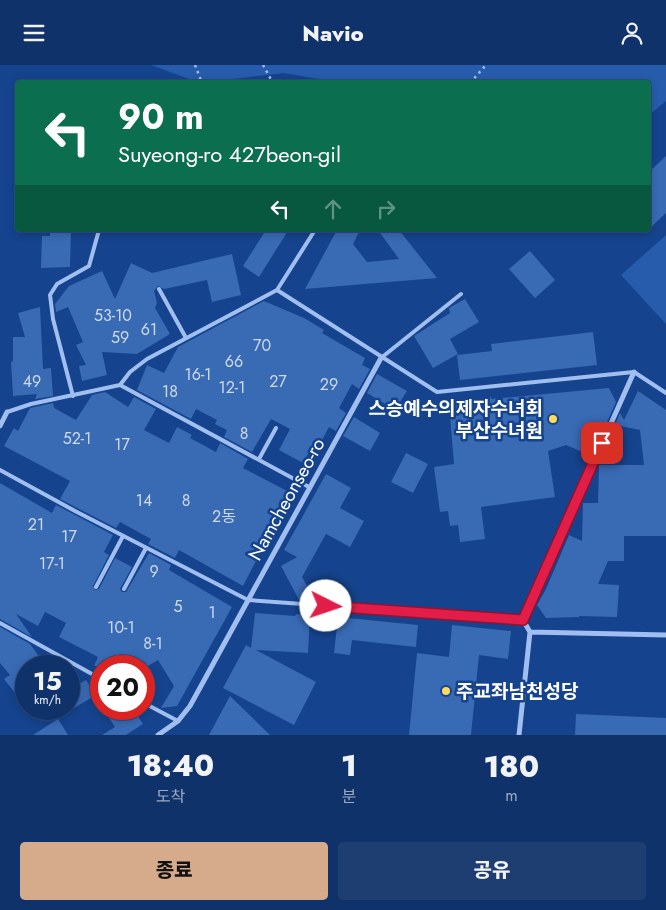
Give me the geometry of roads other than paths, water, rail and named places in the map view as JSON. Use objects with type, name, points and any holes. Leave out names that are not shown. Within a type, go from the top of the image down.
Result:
[{"type":"street","name":"Namcheonseo-ro","points":[[158,735],[178,721],[190,705],[381,358]]},
{"type":"street","points":[[519,735],[530,632],[523,620],[634,372]]},
{"type":"street","points":[[0,426],[7,412]]},
{"type":"street","points":[[530,632],[666,635]]},
{"type":"lane","points":[[73,396],[53,319],[50,295],[57,283],[89,266],[98,232]]},
{"type":"lane","points":[[7,412],[31,404],[120,385],[130,372],[147,359],[277,290],[314,232]]},
{"type":"lane","points":[[159,289],[186,338]]},
{"type":"lane","points":[[277,290],[437,392],[634,372],[666,393]]},
{"type":"lane","name":"Namcheonseo-ro","points":[[381,358],[461,294]]},
{"type":"lane","points":[[120,385],[309,487]]},
{"type":"lane","points":[[259,459],[276,428]]},
{"type":"lane","points":[[0,470],[123,537],[248,600],[523,620]]},
{"type":"lane","points":[[96,587],[123,537]]},
{"type":"lane","points":[[124,589],[146,548]]},
{"type":"lane","points":[[0,623],[90,673]]},
{"type":"lane","points":[[155,709],[178,721]]},
{"type":"place","name":"스승예수의제자수녀회 부산수녀원","points":[[553,419]]},
{"type":"place","name":"주교좌남천성당","points":[[446,691]]}]
